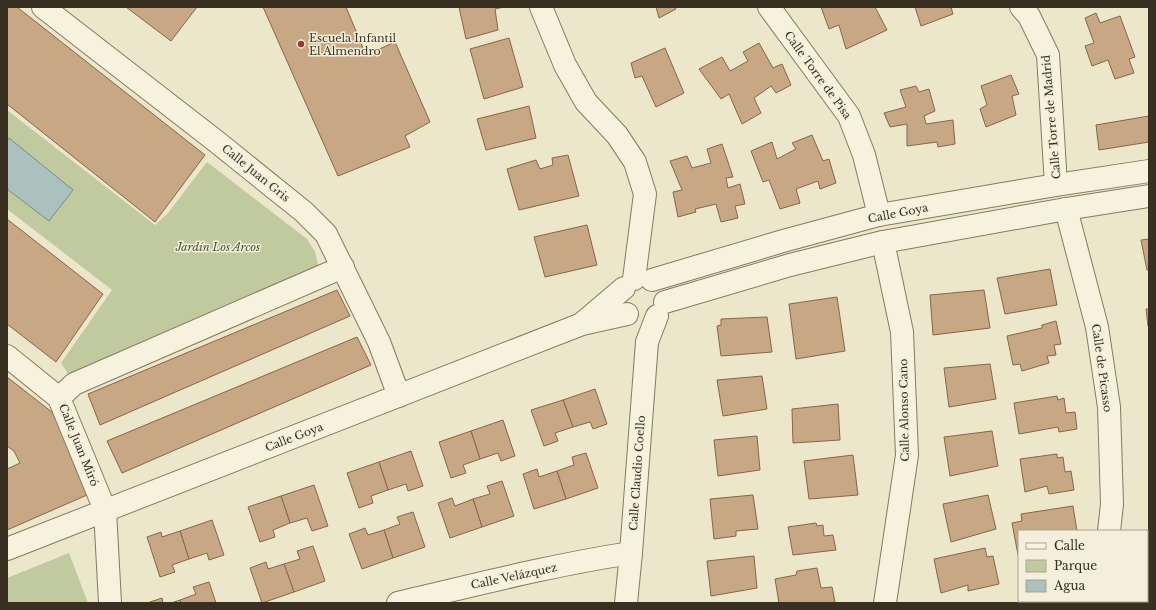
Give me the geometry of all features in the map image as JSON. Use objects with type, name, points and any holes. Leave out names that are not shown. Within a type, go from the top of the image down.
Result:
[{"type":"street","name":"Calle Juan Gris","points":[[43,7],[217,142],[304,212],[326,234],[379,342],[399,396]]},
{"type":"street","points":[[540,7],[565,65],[586,102],[618,135],[634,162],[645,194],[637,282],[622,295],[621,302],[623,308],[647,342]]},
{"type":"street","name":"Calle Torre de Pisa","points":[[769,7],[849,116],[864,155],[879,215]]},
{"type":"street","name":"Calle Torre de Madrid","points":[[1021,7],[1029,16],[1048,55],[1056,185]]},
{"type":"street","name":"Calle Goya","points":[[582,324],[637,282],[879,215],[1149,171]]},
{"type":"street","points":[[630,316],[645,321],[652,319],[661,309],[790,265],[883,242],[1066,209],[1149,196]]},
{"type":"street","name":"Calle de Picasso","points":[[1066,209],[1096,327],[1109,407],[1112,504],[1109,530]]},
{"type":"street","name":"Calle Alonso Cano","points":[[883,242],[902,332],[907,455],[885,603]]},
{"type":"street","points":[[59,398],[74,384],[343,267]]},
{"type":"street","points":[[637,282],[658,284],[664,295],[661,309]]},
{"type":"street","name":"Calle Claudio Coello","points":[[626,603],[647,342],[661,309]]},
{"type":"street","name":"Calle Goya","points":[[7,549],[582,324],[630,316]]},
{"type":"street","name":"Calle Juan Miró","points":[[7,356],[59,398],[105,510],[110,603]]},
{"type":"street","name":"Calle Velázquez","points":[[398,603],[505,578],[631,553]]},
{"type":"green space","name":"Jardín Los Arcos","points":[[7,110],[155,225],[168,213],[207,162],[307,239],[315,252],[319,268],[73,381],[61,363],[112,290],[7,209]]},
{"type":"green space","points":[[69,553],[88,603],[7,603],[7,578]]},
{"type":"water","points":[[9,138],[73,190],[49,221],[7,189],[7,141]]},
{"type":"building","points":[[7,7],[17,7],[205,155],[155,222],[7,104]]},
{"type":"building","points":[[126,7],[197,7],[171,41]]},
{"type":"building","points":[[263,7],[346,7],[366,55],[395,42],[430,122],[405,136],[410,147],[338,176]]},
{"type":"building","points":[[459,7],[504,7],[495,9],[498,30],[466,39]]},
{"type":"building","points":[[656,7],[675,7],[676,9],[659,18]]},
{"type":"building","points":[[821,7],[875,7],[887,30],[846,49],[839,25],[829,29]]},
{"type":"building","points":[[915,7],[951,7],[953,14],[921,26]]},
{"type":"building","points":[[1096,13],[1100,23],[1120,16],[1135,57],[1129,59],[1134,73],[1115,79],[1108,60],[1092,66],[1085,46],[1094,43],[1085,18]]},
{"type":"building","points":[[509,38],[523,87],[484,99],[470,49]]},
{"type":"building","points":[[759,43],[773,68],[782,64],[791,85],[776,93],[771,86],[754,98],[761,113],[742,124],[729,94],[721,99],[699,69],[722,57],[730,71],[748,61],[743,52]]},
{"type":"building","points":[[665,48],[684,93],[656,107],[642,76],[635,78],[631,63]]},
{"type":"building","points":[[1011,75],[1019,94],[1012,96],[1016,115],[986,127],[980,109],[987,105],[981,86]]},
{"type":"building","points":[[916,86],[919,92],[929,89],[935,111],[924,116],[926,124],[953,120],[955,144],[938,147],[937,142],[907,146],[907,124],[890,127],[884,113],[906,107],[900,90]]},
{"type":"building","points":[[529,106],[536,138],[486,150],[477,119]]},
{"type":"building","points":[[1149,116],[1149,142],[1099,150],[1096,125]]},
{"type":"building","points":[[812,135],[823,161],[829,159],[836,183],[820,189],[818,181],[796,189],[800,203],[780,209],[769,180],[763,182],[751,151],[772,142],[777,159],[796,149],[792,143]]},
{"type":"building","points":[[722,144],[733,177],[726,178],[728,188],[740,184],[745,204],[735,206],[738,218],[721,222],[716,204],[695,209],[696,212],[678,217],[673,192],[682,190],[670,161],[687,156],[692,168],[711,163],[707,149]]},
{"type":"building","points":[[568,155],[579,196],[519,210],[507,169],[536,160],[540,169],[553,165],[552,158]]},
{"type":"building","points":[[7,219],[103,294],[56,362],[7,324]]},
{"type":"building","points":[[587,225],[597,265],[545,277],[534,237]]},
{"type":"building","points":[[1149,239],[1149,270],[1147,270],[1141,240]]},
{"type":"building","points":[[1050,269],[1057,305],[1005,314],[997,278]]},
{"type":"building","points":[[337,290],[350,316],[100,425],[88,394]]},
{"type":"building","points":[[984,290],[990,328],[933,335],[930,295]]},
{"type":"building","points":[[837,297],[845,351],[796,359],[789,304]]},
{"type":"building","points":[[1146,309],[1149,309],[1149,326],[1148,326]]},
{"type":"building","points":[[767,317],[772,352],[721,356],[717,326],[721,325],[721,319]]},
{"type":"building","points":[[1056,321],[1061,344],[1054,345],[1056,355],[1047,356],[1049,363],[1022,371],[1020,364],[1013,365],[1007,336],[1042,328],[1042,325]]},
{"type":"building","points":[[357,337],[371,365],[122,473],[107,441]]},
{"type":"building","points":[[990,364],[996,399],[949,407],[944,368]]},
{"type":"building","points":[[762,376],[767,409],[723,416],[717,380]]},
{"type":"building","points":[[7,377],[57,416],[87,495],[7,530],[7,469],[20,463],[14,451],[7,446]]},
{"type":"building","points":[[595,389],[607,424],[593,429],[590,422],[573,427],[563,400]]},
{"type":"building","points":[[1057,396],[1058,400],[1064,398],[1066,413],[1075,412],[1077,429],[1059,432],[1058,427],[1019,434],[1014,403]]},
{"type":"building","points":[[563,400],[573,427],[555,433],[558,441],[544,446],[531,410]]},
{"type":"building","points":[[838,404],[840,440],[793,443],[792,409]]},
{"type":"building","points":[[503,420],[515,456],[501,461],[498,453],[480,459],[471,431]]},
{"type":"building","points":[[471,431],[480,459],[463,465],[466,473],[451,478],[439,442]]},
{"type":"building","points":[[992,431],[998,466],[950,476],[944,437]]},
{"type":"building","points":[[757,436],[760,470],[718,476],[714,440]]},
{"type":"building","points":[[411,451],[423,486],[408,491],[406,484],[388,490],[379,462]]},
{"type":"building","points":[[586,453],[598,488],[566,499],[557,471],[574,465],[572,457]]},
{"type":"building","points":[[1057,454],[1057,458],[1063,457],[1065,472],[1071,471],[1074,490],[1049,494],[1047,486],[1025,492],[1020,459]]},
{"type":"building","points":[[853,455],[858,495],[809,499],[804,461]]},
{"type":"building","points":[[379,462],[388,490],[371,496],[373,503],[359,508],[347,473]]},
{"type":"building","points":[[537,469],[539,477],[557,471],[566,499],[534,509],[523,474]]},
{"type":"building","points":[[502,481],[514,516],[482,527],[473,499],[490,494],[487,486]]},
{"type":"building","points":[[314,485],[328,526],[312,531],[307,518],[290,523],[281,496]]},
{"type":"building","points":[[753,495],[758,529],[736,531],[736,536],[714,539],[710,499]]},
{"type":"building","points":[[988,495],[996,529],[951,542],[943,504]]},
{"type":"building","points":[[281,496],[290,523],[273,530],[275,537],[260,542],[248,507]]},
{"type":"building","points":[[452,498],[455,506],[473,499],[482,527],[450,538],[438,503]]},
{"type":"building","points":[[1073,506],[1077,530],[1018,530],[1018,555],[1012,523],[1022,521],[1021,514]]},
{"type":"building","points":[[413,512],[425,547],[393,558],[384,530],[400,524],[397,517]]},
{"type":"building","points":[[212,520],[224,555],[209,560],[207,553],[189,559],[180,531]]},
{"type":"building","points":[[816,523],[817,526],[823,525],[824,536],[833,535],[836,550],[793,555],[788,527]]},
{"type":"building","points":[[365,528],[368,535],[384,530],[393,558],[362,569],[349,534]]},
{"type":"building","points":[[180,531],[189,559],[172,565],[175,572],[160,577],[147,537],[161,532],[162,537]]},
{"type":"building","points":[[313,546],[325,581],[294,592],[284,564],[300,559],[297,551]]},
{"type":"building","points":[[985,548],[987,557],[993,556],[999,584],[968,591],[968,585],[941,593],[934,559]]},
{"type":"building","points":[[754,556],[757,588],[711,596],[707,561]]},
{"type":"building","points":[[266,562],[268,569],[284,564],[294,592],[262,603],[250,568]]},
{"type":"building","points":[[817,568],[821,588],[832,587],[835,602],[779,603],[775,579],[796,575],[797,571]]},
{"type":"building","points":[[209,582],[216,603],[181,603],[180,600],[196,594],[193,587]]},
{"type":"building","points":[[162,598],[163,603],[147,603]]},
{"type":"building","points":[[180,600],[181,603],[171,603]]},
{"type":"place","name":"Escuela Infantil El Almendro","points":[[301,44]]}]
